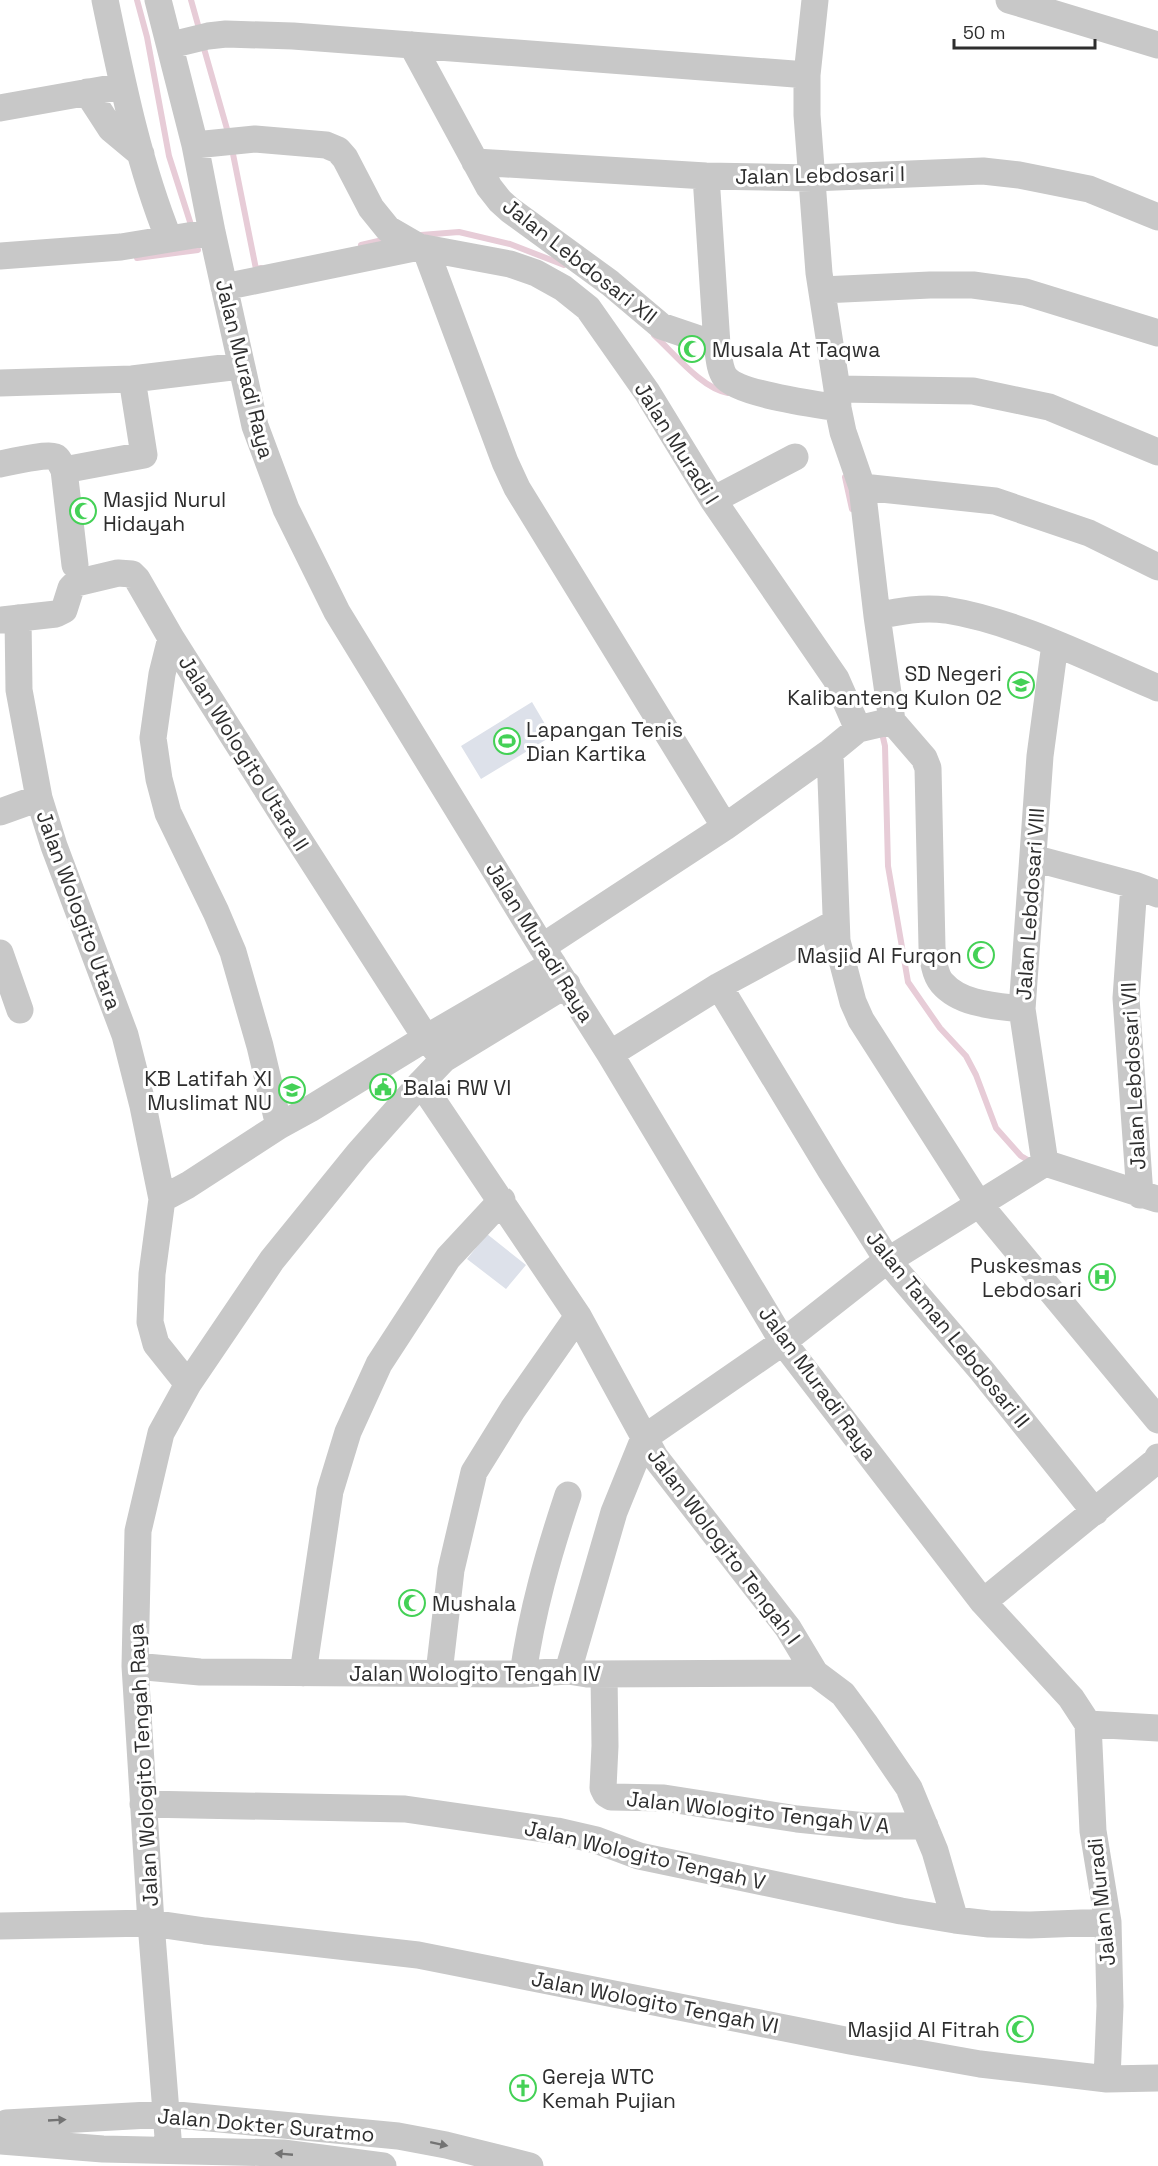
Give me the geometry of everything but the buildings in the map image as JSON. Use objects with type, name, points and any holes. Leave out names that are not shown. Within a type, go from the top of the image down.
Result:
[{"type":"street","points":[[0,256],[121,247],[189,236],[141,154],[123,86],[105,0]]},
{"type":"street","name":"Jalan Muradi Raya","points":[[158,0],[191,40],[218,143],[189,236],[224,287],[255,426],[270,470],[286,509],[337,612],[610,1054],[783,1342],[983,1602],[1071,1698],[1088,1724]]},
{"type":"street","points":[[162,1199],[426,1038],[554,965],[725,826],[831,752],[877,724],[877,616],[862,487],[843,432],[837,398],[822,290],[812,178],[807,115],[807,75],[814,0]]},
{"type":"street","points":[[1009,0],[1158,45]]},
{"type":"street","points":[[191,40],[226,34],[293,36],[807,75]]},
{"type":"street","name":"Jalan Lebdosari XII","points":[[412,45],[475,162],[500,201],[610,283],[661,326],[717,345]]},
{"type":"street","points":[[0,108],[123,86]]},
{"type":"street","points":[[87,93],[111,129],[141,154]]},
{"type":"street","points":[[218,143],[255,139],[311,142],[338,150],[345,158],[371,208],[409,240],[517,489],[725,826]]},
{"type":"street","name":"Jalan Lebdosari I","points":[[475,162],[706,176],[812,178],[983,171],[1019,175],[1089,189],[1158,217]]},
{"type":"street","points":[[706,176],[717,345],[723,375],[733,384],[774,398],[837,398],[973,391],[1049,407],[1158,452]]},
{"type":"street","points":[[224,287],[409,240]]},
{"type":"street","name":"Jalan Muradi I","points":[[409,240],[510,264],[536,273],[563,288],[588,308],[647,392],[713,500],[836,679],[877,724],[924,758],[928,768],[932,947],[935,968],[941,982],[964,998],[1022,1009]]},
{"type":"street","points":[[822,290],[973,285],[1025,292],[1158,333]]},
{"type":"street","points":[[0,383],[132,378],[240,366]]},
{"type":"street","points":[[64,470],[144,455],[132,378]]},
{"type":"street","points":[[0,464],[53,456],[57,458],[64,470],[75,565]]},
{"type":"street","points":[[713,500],[795,457]]},
{"type":"street","points":[[862,487],[995,501],[1089,533],[1158,567]]},
{"type":"street","name":"Jalan Wologito Utara II","points":[[9,619],[56,614],[64,610],[71,588],[76,583],[118,573],[132,574],[137,579],[171,638],[426,1038],[444,1059]]},
{"type":"street","points":[[877,616],[912,609],[945,610],[1001,624],[1055,644],[1158,688]]},
{"type":"street","name":"Jalan Wologito Utara","points":[[9,619],[10,694],[58,857],[125,1035],[143,1106],[162,1199],[152,1274],[150,1322],[156,1344],[188,1384]]},
{"type":"street","points":[[171,638],[162,674],[153,738],[159,779],[168,813],[233,952],[260,1046],[279,1126]]},
{"type":"street","name":"Jalan Lebdosari VIII","points":[[1043,1164],[1022,1009],[1040,756],[1055,644]]},
{"type":"street","points":[[831,752],[835,923],[840,961],[861,1020],[978,1203],[1158,1419]]},
{"type":"street","points":[[0,812],[39,798]]},
{"type":"street","points":[[1033,858],[1146,890]]},
{"type":"street","name":"Jalan Lebdosari VII","points":[[1146,890],[1126,998],[1149,1197]]},
{"type":"street","points":[[610,1054],[719,986],[835,923]]},
{"type":"street","points":[[0,953],[20,1011]]},
{"type":"street","name":"Jalan Wologito Tengah Raya","points":[[169,2150],[151,1923],[135,1666],[138,1532],[161,1433],[188,1384],[272,1260],[358,1154],[444,1059],[554,965]]},
{"type":"street","name":"Jalan Taman Lebdosari II","points":[[719,986],[888,1261],[982,1371],[1095,1512]]},
{"type":"street","name":"Jalan Wologito Tengah I","points":[[421,1083],[578,1316],[655,1457],[788,1628],[814,1673],[843,1694],[867,1725],[909,1788],[935,1851],[955,1920]]},
{"type":"street","points":[[568,1671],[614,1512],[644,1438],[783,1342],[888,1261],[1043,1164],[1149,1197]]},
{"type":"street","points":[[303,1673],[330,1491],[348,1432],[379,1364],[448,1258],[502,1200]]},
{"type":"street","points":[[439,1673],[451,1570],[474,1472],[513,1410],[578,1316]]},
{"type":"street","points":[[983,1602],[1095,1512],[1158,1457]]},
{"type":"street","points":[[523,1674],[532,1617],[548,1556],[568,1495]]},
{"type":"street","name":"Jalan Wologito Tengah IV","points":[[135,1666],[200,1672],[814,1673]]},
{"type":"street","name":"Jalan Wologito Tengah V A","points":[[604,1674],[603,1788],[611,1797],[664,1798],[797,1819],[866,1826],[925,1826]]},
{"type":"street","points":[[1088,1724],[1158,1728]]},
{"type":"street","name":"Jalan Muradi","points":[[1088,1724],[1093,1831],[1108,1922],[1110,2006],[1107,2079]]},
{"type":"street","name":"Jalan Wologito Tengah V","points":[[143,1804],[405,1809],[557,1831],[596,1840],[639,1856],[901,1911],[955,1920],[1030,1925],[1108,1922]]},
{"type":"street","name":"Jalan Wologito Tengah VI","points":[[0,1926],[151,1923],[418,1955],[850,2041],[980,2064],[1107,2079],[1158,2078]]},
{"type":"street","name":"Jalan Dokter Suratmo","points":[[0,2126],[6,2123],[167,2114],[398,2136],[530,2166]]},
{"type":"street","points":[[390,2166],[398,2136]]},
{"type":"street","name":"Jalan Dokter Suratmo","points":[[0,2141],[104,2149],[283,2153],[383,2166]]},
{"type":"shaded area","name":"Lapangan Tenis Dian Kartika","points":[[532,702],[552,736],[481,779],[461,746]]},
{"type":"shaded area","points":[[487,1234],[526,1265],[506,1289],[467,1259]]},
{"type":"waterway","points":[[137,0],[147,37],[169,156],[192,228]]},
{"type":"waterway","points":[[191,0],[200,32]]},
{"type":"waterway","points":[[203,45],[229,136]]},
{"type":"waterway","points":[[232,149],[256,269],[261,268]]},
{"type":"waterway","points":[[421,235],[459,232],[510,244],[564,265]]},
{"type":"waterway","points":[[361,245],[387,239]]},
{"type":"waterway","points":[[137,258],[198,250],[195,241]]},
{"type":"waterway","points":[[654,335],[698,377],[718,390],[728,393]]},
{"type":"waterway","points":[[845,477],[852,509]]},
{"type":"waterway","points":[[881,729],[885,746],[888,866],[908,982],[940,1028],[966,1056],[976,1075],[996,1128],[1021,1156],[1033,1163]]},
{"type":"place","name":"Musala At Taqwa","points":[[692,349]]},
{"type":"place","name":"Masjid Nurul Hidayah","points":[[83,511]]},
{"type":"place","name":"SD Negeri Kalibanteng Kulon 02","points":[[1021,685]]},
{"type":"place","name":"Lapangan Tenis Dian Kartika","points":[[507,741]]},
{"type":"place","name":"Masjid Al Furqon","points":[[981,955]]},
{"type":"place","name":"Balai RW VI","points":[[383,1087]]},
{"type":"place","name":"KB Latifah XI Muslimat NU","points":[[292,1090]]},
{"type":"place","name":"Puskesmas Lebdosari","points":[[1102,1277]]},
{"type":"place","name":"Mushala","points":[[412,1603]]},
{"type":"place","name":"Masjid Al Fitrah","points":[[1020,2029]]},
{"type":"place","name":"Gereja WTC Kemah Pujian","points":[[523,2088]]}]
